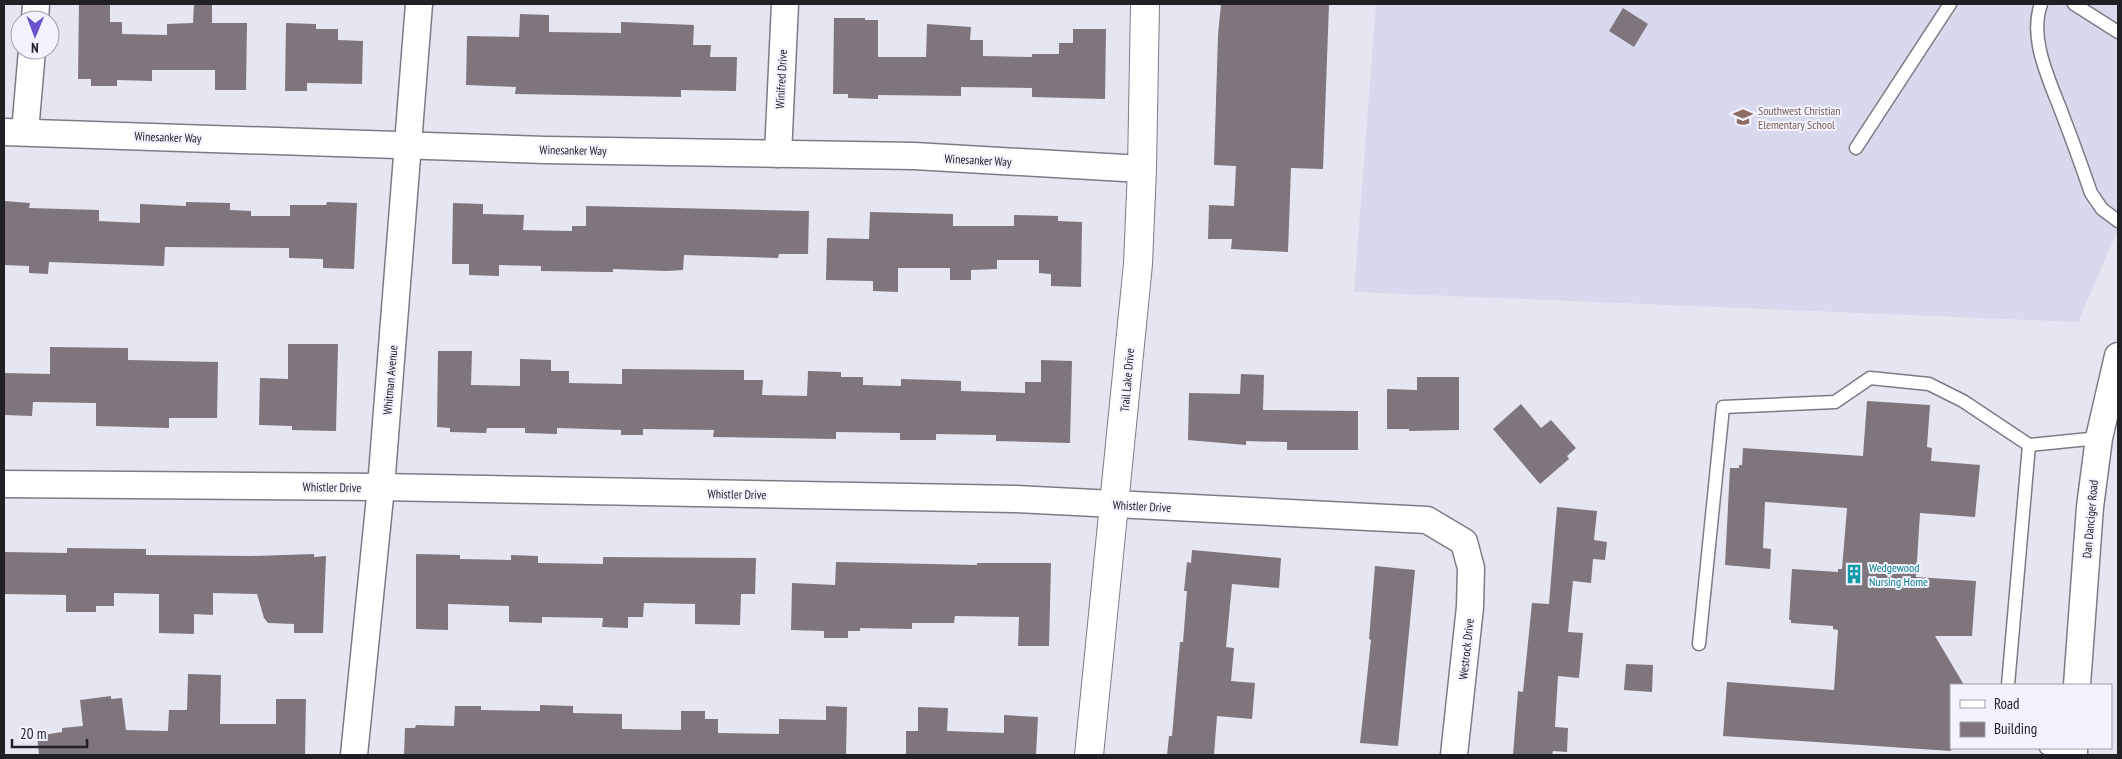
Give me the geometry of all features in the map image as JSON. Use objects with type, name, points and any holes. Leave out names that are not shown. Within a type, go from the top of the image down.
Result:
[{"type":"street","name":"Whitman Avenue","points":[[354,755],[381,487],[419,4]]},
{"type":"street","name":"Winifred Drive","points":[[778,154],[785,4]]},
{"type":"street","name":"Trail Lake Drive","points":[[1089,755],[1138,264],[1145,4]]},
{"type":"street","points":[[15,132],[30,60]]},
{"type":"street","name":"Winesanker Way","points":[[15,132],[545,150],[914,156],[1142,169]]},
{"type":"street","name":"Dan Danciger Road","points":[[2077,684],[2090,507],[2100,438],[2118,356]]},
{"type":"street","name":"Whistler Drive","points":[[4,484],[381,487],[1005,499],[1427,520],[1464,542]]},
{"type":"street","name":"Westrock Drive","points":[[1454,755],[1470,607],[1471,568],[1464,542]]},
{"type":"lane","points":[[1856,148],[1950,4]]},
{"type":"lane","points":[[2041,4],[2037,24],[2040,50],[2051,84],[2091,193],[2102,209],[2118,221]]},
{"type":"lane","points":[[2074,4],[2118,32]]},
{"type":"lane","points":[[1699,644],[1723,407],[1834,402],[1870,378],[1929,384],[1964,401],[2028,446],[2100,438]]},
{"type":"lane","points":[[2008,684],[2028,446]]},
{"type":"lane","points":[[2055,749],[2074,751]]},
{"type":"shaded area","name":"Southwest Christian Elementary School","points":[[1376,4],[2118,4],[2118,230],[2078,322],[1354,292]]},
{"type":"building","points":[[79,4],[110,4],[110,22],[122,22],[122,34],[167,35],[167,24],[193,23],[194,4],[212,4],[212,23],[247,23],[246,90],[215,90],[215,70],[152,70],[152,81],[117,80],[117,86],[91,86],[91,79],[78,79]]},
{"type":"building","points":[[1221,4],[1329,4],[1323,169],[1291,168],[1288,252],[1231,249],[1232,239],[1208,239],[1209,205],[1234,206],[1236,166],[1214,165],[1218,35]]},
{"type":"building","points":[[1623,8],[1648,24],[1634,47],[1609,31]]},
{"type":"building","points":[[520,14],[549,15],[549,32],[621,33],[621,22],[694,25],[693,45],[711,45],[710,57],[737,57],[736,91],[681,90],[681,97],[515,94],[516,87],[466,85],[467,36],[519,37]]},
{"type":"building","points":[[834,18],[878,20],[878,57],[926,57],[927,24],[971,27],[970,40],[983,40],[983,56],[1032,57],[1032,54],[1059,54],[1059,43],[1073,43],[1073,29],[1106,29],[1105,99],[1032,97],[1032,88],[961,87],[961,96],[878,95],[878,99],[848,98],[848,94],[833,94]]},
{"type":"building","points":[[286,23],[316,24],[316,29],[338,29],[338,40],[363,41],[362,84],[307,83],[307,91],[285,91]]},
{"type":"building","points":[[4,201],[30,203],[29,208],[99,210],[99,221],[140,223],[140,204],[186,206],[186,202],[230,203],[230,210],[251,211],[251,216],[290,216],[290,205],[326,205],[327,202],[357,203],[354,269],[323,268],[323,259],[289,258],[289,248],[165,247],[164,266],[49,262],[48,274],[29,273],[29,266],[4,265]]},
{"type":"building","points":[[453,203],[483,204],[483,214],[524,215],[523,230],[572,231],[572,226],[586,226],[586,206],[809,211],[808,254],[779,254],[778,258],[684,255],[683,270],[613,269],[613,272],[541,271],[541,266],[499,265],[499,276],[469,275],[469,264],[452,264]]},
{"type":"building","points":[[870,212],[953,214],[953,226],[1014,226],[1014,215],[1058,216],[1058,221],[1082,222],[1081,287],[1051,286],[1051,274],[1039,273],[1039,260],[997,260],[997,269],[971,270],[971,280],[950,280],[950,268],[898,268],[898,292],[873,291],[873,281],[826,280],[827,238],[869,239]]},
{"type":"building","points":[[288,344],[338,344],[336,431],[292,430],[292,426],[259,425],[260,378],[288,379]]},
{"type":"building","points":[[50,347],[128,348],[128,360],[218,362],[217,418],[169,418],[169,428],[96,426],[96,403],[33,402],[32,416],[4,415],[4,373],[50,374]]},
{"type":"building","points":[[438,351],[472,351],[471,385],[520,386],[520,359],[551,360],[551,371],[569,371],[569,383],[622,384],[622,369],[744,370],[744,380],[763,380],[762,395],[807,396],[808,371],[841,372],[841,377],[863,377],[863,385],[901,386],[901,379],[961,381],[961,391],[1025,393],[1025,382],[1041,382],[1041,360],[1072,361],[1070,443],[996,441],[996,435],[936,434],[936,440],[900,440],[900,433],[836,432],[836,439],[713,437],[714,430],[643,429],[643,435],[621,435],[621,430],[557,428],[557,434],[525,433],[525,428],[487,428],[486,433],[450,432],[450,428],[437,427]]},
{"type":"building","points":[[1241,374],[1264,375],[1263,410],[1358,411],[1358,450],[1287,450],[1287,442],[1246,441],[1246,445],[1188,440],[1189,393],[1240,394]]},
{"type":"building","points":[[1417,377],[1459,377],[1459,430],[1409,431],[1409,429],[1387,429],[1387,389],[1417,390]]},
{"type":"building","name":"Wedgewood Nursing Home","points":[[1867,401],[1930,405],[1927,447],[1932,448],[1931,461],[1980,465],[1975,517],[1920,513],[1916,577],[1976,581],[1972,636],[1935,636],[1963,684],[1950,684],[1951,751],[1723,736],[1727,682],[1834,690],[1838,630],[1833,629],[1833,626],[1791,623],[1791,620],[1789,620],[1792,569],[1838,572],[1838,569],[1842,569],[1847,508],[1765,502],[1763,548],[1771,549],[1770,569],[1725,565],[1730,468],[1739,468],[1739,465],[1742,465],[1743,448],[1863,456]]},
{"type":"building","points":[[1521,404],[1541,428],[1551,420],[1576,448],[1567,456],[1569,459],[1540,484],[1493,429]]},
{"type":"building","points":[[1557,507],[1597,511],[1594,540],[1607,542],[1605,560],[1593,559],[1591,583],[1573,581],[1568,632],[1583,633],[1579,678],[1558,676],[1555,727],[1568,728],[1567,752],[1553,751],[1552,755],[1513,755],[1518,691],[1523,692],[1532,603],[1549,604]]},
{"type":"building","points":[[67,548],[146,549],[146,555],[250,556],[314,554],[314,557],[326,556],[323,633],[294,633],[294,624],[268,623],[264,618],[257,594],[213,593],[213,615],[194,614],[194,634],[159,633],[159,594],[114,593],[114,606],[96,606],[96,612],[66,612],[66,595],[4,594],[4,552],[67,553]]},
{"type":"building","points":[[1192,550],[1281,558],[1279,588],[1232,584],[1226,647],[1234,648],[1231,681],[1255,683],[1252,719],[1217,716],[1214,755],[1167,755],[1169,736],[1172,736],[1180,642],[1183,642],[1187,591],[1184,591],[1187,562],[1191,563]]},
{"type":"building","points":[[416,554],[460,555],[460,559],[511,560],[511,555],[538,556],[538,563],[603,564],[603,557],[756,558],[755,594],[741,594],[740,625],[695,624],[695,604],[644,603],[643,617],[628,617],[628,628],[602,627],[603,618],[542,617],[542,623],[509,622],[509,606],[448,604],[448,630],[416,629]]},
{"type":"building","points":[[836,562],[977,565],[977,563],[1051,563],[1049,646],[1018,646],[1019,617],[955,616],[954,623],[912,623],[912,629],[860,628],[860,631],[848,631],[848,638],[824,638],[824,631],[791,630],[792,583],[835,585]]},
{"type":"building","points":[[1375,566],[1415,570],[1398,746],[1360,743],[1371,640],[1369,639]]},
{"type":"building","points":[[1626,664],[1653,665],[1652,692],[1624,690]]},
{"type":"building","points":[[188,674],[221,675],[220,724],[276,724],[276,699],[306,699],[305,755],[39,755],[37,736],[62,732],[62,728],[83,726],[80,700],[111,696],[111,699],[122,698],[126,730],[168,731],[169,710],[187,710]]},
{"type":"building","points":[[540,705],[573,706],[573,713],[622,714],[622,729],[681,730],[681,711],[705,711],[705,719],[718,719],[718,733],[779,734],[779,719],[826,720],[826,706],[847,707],[846,755],[404,755],[405,728],[415,728],[416,725],[454,726],[455,706],[481,706],[481,710],[540,711]]},
{"type":"building","points":[[918,707],[948,708],[947,731],[1004,733],[1004,715],[1038,717],[1036,755],[906,755],[906,731],[918,731]]},
{"type":"place","name":"Southwest Christian Elementary School","points":[[1743,117]]},
{"type":"place","name":"Wedgewood Nursing Home","points":[[1854,574]]}]
